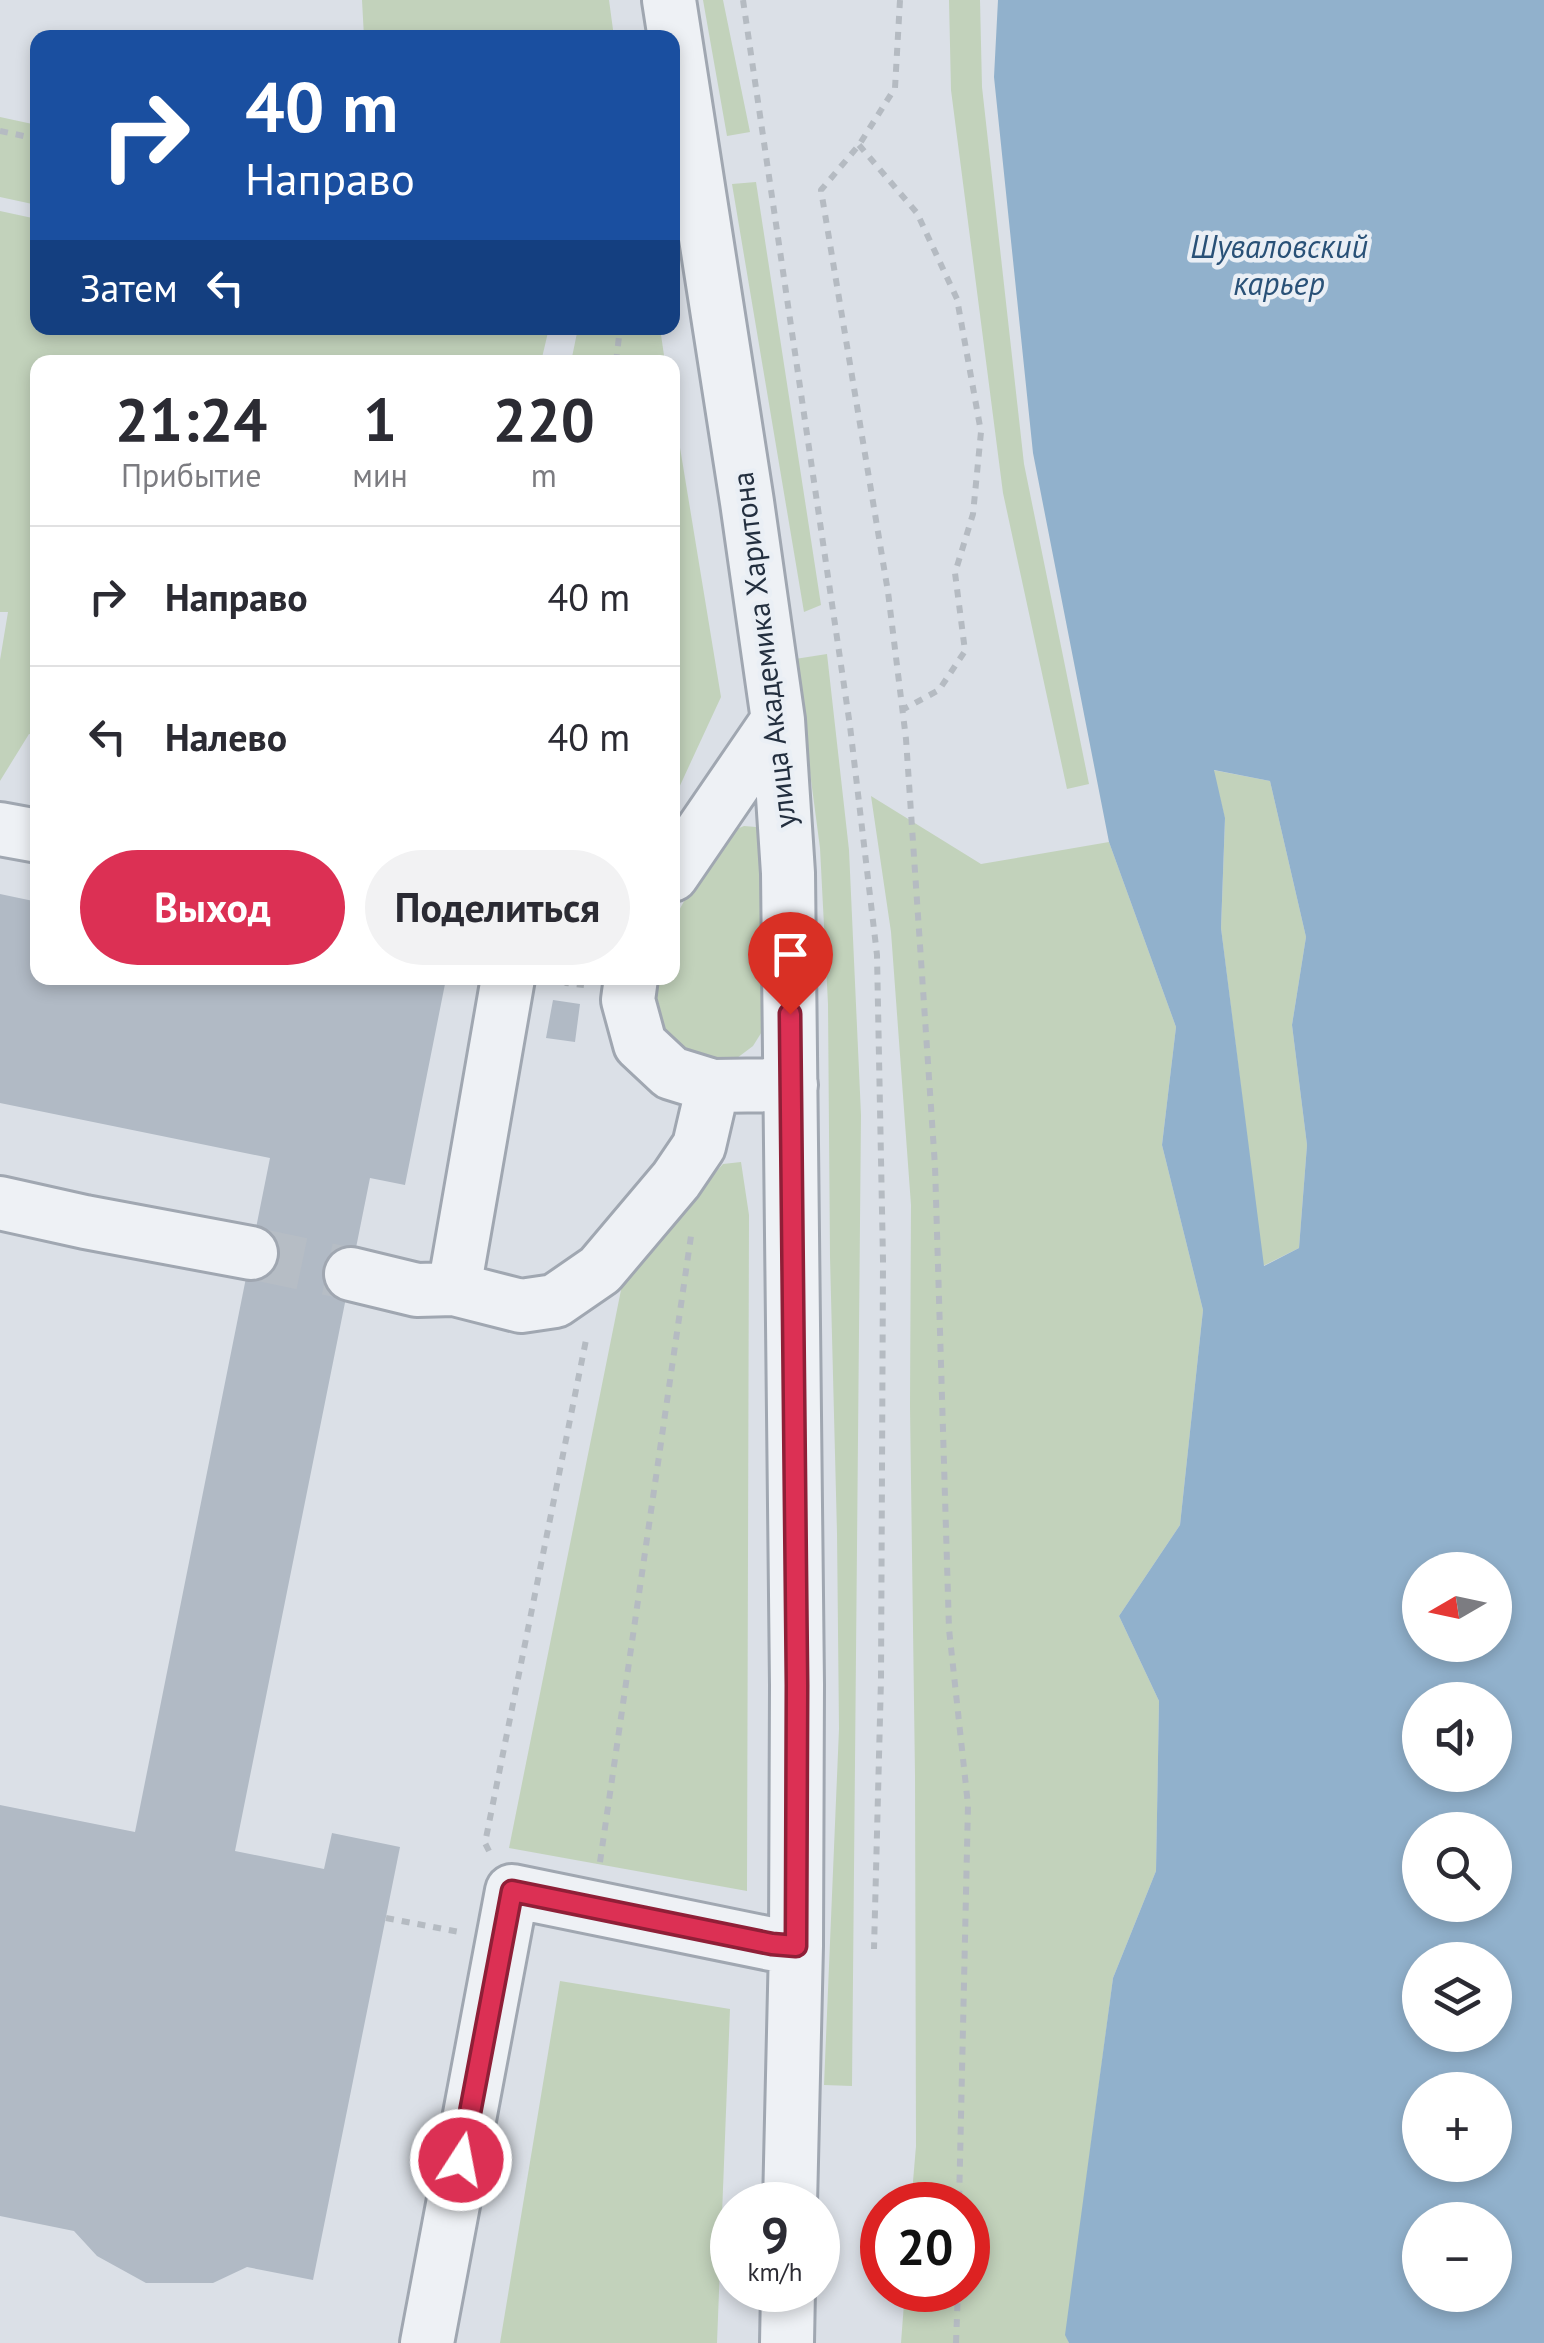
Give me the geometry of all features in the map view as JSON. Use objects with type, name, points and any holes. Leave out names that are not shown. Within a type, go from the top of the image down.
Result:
[{"type":"street","name":"улица Академика Харитона","points":[[670,0],[675,30]]},
{"type":"street","name":"улица Академика Харитона","points":[[680,65],[778,720],[788,873],[797,1685],[791,2182]]},
{"type":"street","points":[[680,862],[778,720]]},
{"type":"street","points":[[0,829],[30,835]]},
{"type":"street","points":[[454,1289],[507,985]]},
{"type":"street","points":[[615,985],[628,1000],[640,1044],[672,1073],[713,1086],[791,1086]]},
{"type":"street","points":[[351,1274],[417,1290],[454,1289],[522,1306],[555,1301],[600,1270],[676,1180],[699,1146],[713,1086]]},
{"type":"street","points":[[0,1203],[251,1253]]},
{"type":"street","points":[[427,2343],[507,1916],[594,1908],[796,1946]]},
{"type":"street","points":[[786,2343],[787,2312]]},
{"type":"path","points":[[743,0],[850,726],[877,955],[883,1281],[881,1680],[874,1950]]},
{"type":"path","points":[[900,0],[895,88],[860,144],[821,190],[888,592],[908,758],[935,1166],[949,1629],[968,1804],[960,2182]]},
{"type":"path","points":[[0,131],[30,137]]},
{"type":"path","points":[[860,144],[917,213],[957,299],[981,432],[974,514],[955,573],[965,651],[939,690],[902,710]]},
{"type":"path","points":[[594,1908],[692,1232]]},
{"type":"path","points":[[386,1918],[507,1916],[484,1843],[600,1270]]},
{"type":"path","points":[[956,2343],[957,2312]]},
{"type":"green space","points":[[362,0],[609,0],[613,30],[364,30]]},
{"type":"green space","points":[[703,0],[723,0],[750,132],[727,136]]},
{"type":"green space","points":[[949,0],[980,0],[982,87],[1024,464],[1089,784],[1067,789],[1003,493],[951,90]]},
{"type":"green space","points":[[0,117],[30,123],[30,203],[0,197]]},
{"type":"green space","points":[[756,182],[821,605],[804,612],[732,184]]},
{"type":"green space","points":[[0,211],[30,217],[30,335],[547,335],[543,355],[30,355],[30,734],[0,781],[0,660],[8,612],[0,612]]},
{"type":"green space","points":[[577,335],[661,335],[664,355],[572,355]]},
{"type":"green space","points":[[680,448],[721,697],[680,786]]},
{"type":"green space","points":[[827,654],[849,850],[861,1115],[852,2086],[824,2085],[839,1729],[828,1004],[820,848],[795,659]]},
{"type":"green space","points":[[1213,770],[1270,781],[1306,937],[1292,1025],[1307,1145],[1299,1248],[1263,1266],[1221,928],[1225,819]]},
{"type":"green space","points":[[871,796],[981,864],[1109,842],[1176,1027],[1162,1145],[1203,1310],[1180,1525],[1119,1616],[1159,1701],[1156,1871],[1113,1978],[1066,2335],[1069,2343],[901,2343],[903,2312],[990,2312],[990,2182],[913,2182],[916,2146],[911,1205],[891,932]]},
{"type":"green space","points":[[756,827],[762,835],[769,1009],[753,1046],[737,1058],[721,1063],[689,1057],[657,1023],[652,985],[680,985],[680,908],[701,871],[732,831]]},
{"type":"green space","points":[[741,1162],[749,1215],[747,1891],[509,1848],[624,1275],[723,1164]]},
{"type":"green space","points":[[560,1981],[730,2009],[723,2182],[710,2182],[710,2312],[718,2312],[717,2343],[500,2343]]},
{"type":"water","name":"Шуваловский карьер","points":[[998,0],[1544,0],[1544,2343],[1069,2343],[1065,2335],[1113,1978],[1156,1871],[1159,1701],[1119,1616],[1180,1525],[1203,1310],[1162,1145],[1176,1027],[1109,842],[1033,453],[994,77]],"holes":[[[1214,770],[1270,781],[1306,937],[1292,1025],[1307,1145],[1299,1248],[1264,1266],[1221,928],[1225,818]]]},
{"type":"building","points":[[0,894],[30,900],[30,985],[445,985],[405,1185],[370,1178],[235,1851],[324,1869],[332,1833],[400,1847],[313,2280],[247,2267],[213,2283],[146,2283],[97,2256],[74,2231],[0,2216],[0,1805],[135,1832],[270,1158],[0,1103]]},
{"type":"building","points":[[553,1000],[580,1004],[575,1042],[546,1038]]},
{"type":"tunnel","points":[[251,1253],[351,1274]]},
{"type":"route","points":[[461,2160],[512,1891],[796,1946],[790,1014]]}]
